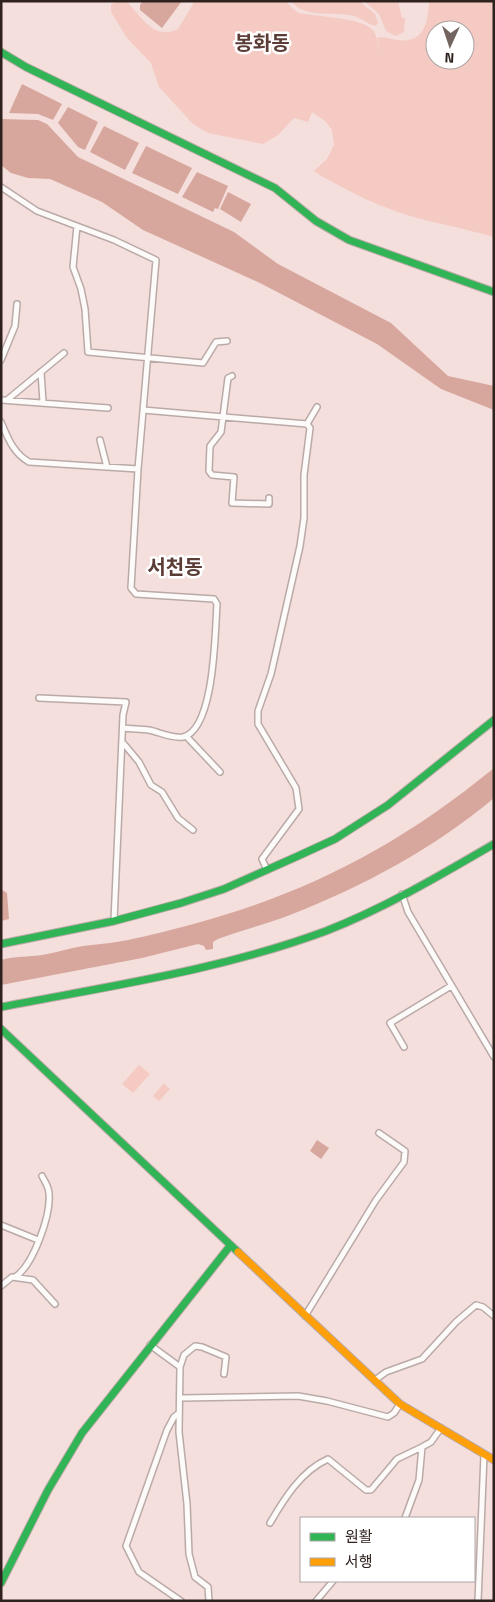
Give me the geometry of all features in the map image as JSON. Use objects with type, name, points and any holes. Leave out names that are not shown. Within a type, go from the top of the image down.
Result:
[{"type":"street","points":[[1,52],[26,67],[275,188],[316,221],[349,240],[494,292]]},
{"type":"street","points":[[1,187],[36,211],[114,240],[156,260],[138,469],[131,588],[136,594],[214,599],[217,604],[210,694],[199,721],[186,736],[179,737],[147,730],[123,728]]},
{"type":"street","points":[[77,226],[73,266],[81,289],[85,309],[88,352],[203,363],[216,342],[227,341]]},
{"type":"street","points":[[1,360],[15,326],[17,304]]},
{"type":"street","points":[[4,400],[64,353]]},
{"type":"street","points":[[42,372],[43,402]]},
{"type":"street","points":[[232,376],[228,378],[221,432],[210,446],[209,471],[212,475],[234,478],[232,503],[269,504],[269,498]]},
{"type":"street","points":[[4,400],[108,408]]},
{"type":"street","points":[[307,424],[317,407]]},
{"type":"street","points":[[143,410],[307,424]]},
{"type":"street","points":[[1,422],[11,445],[19,457],[28,462],[138,469]]},
{"type":"street","points":[[267,870],[262,859],[299,810],[296,788],[258,724],[258,711],[271,674],[300,546],[304,518],[305,465],[311,431],[307,424]]},
{"type":"street","points":[[100,440],[107,467]]},
{"type":"street","points":[[39,698],[126,702],[123,728],[124,743],[114,921]]},
{"type":"street","points":[[1,944],[114,921],[190,900],[224,889],[267,870],[335,839],[388,805],[494,720]]},
{"type":"street","points":[[186,736],[220,772]]},
{"type":"street","points":[[124,743],[139,762],[151,785],[162,792],[178,818],[193,830]]},
{"type":"street","points":[[1,1007],[156,976],[250,954],[328,930],[402,894],[494,844]]},
{"type":"street","points":[[402,894],[408,912],[494,1058]]},
{"type":"street","points":[[404,1047],[390,1023],[451,986]]},
{"type":"street","points":[[1,1029],[400,1404],[494,1460]]},
{"type":"street","points":[[305,1316],[376,1200],[404,1162],[405,1151],[379,1133]]},
{"type":"street","points":[[1,1286],[26,1269],[44,1228],[50,1194],[42,1176]]},
{"type":"street","points":[[1,1225],[38,1240]]},
{"type":"street","points":[[1,1583],[48,1490],[82,1433],[230,1246]]},
{"type":"street","points":[[15,1277],[33,1280],[55,1304]]},
{"type":"street","points":[[375,1380],[386,1372],[422,1359],[456,1322],[476,1305],[483,1307],[494,1316]]},
{"type":"street","points":[[150,1345],[180,1367]]},
{"type":"street","points":[[209,1601],[208,1588],[194,1577],[189,1554],[188,1504],[179,1413],[181,1398],[180,1367],[184,1355],[192,1348],[202,1347],[226,1357],[224,1374]]},
{"type":"street","points":[[181,1398],[298,1396],[327,1401],[388,1417],[394,1413],[400,1404]]},
{"type":"street","points":[[179,1413],[174,1416],[167,1430],[126,1546],[138,1572],[181,1601]]},
{"type":"street","points":[[270,1523],[288,1493],[319,1463],[328,1459],[366,1490],[371,1490],[397,1459],[431,1442],[441,1428]]},
{"type":"street","points":[[405,1517],[419,1480],[422,1447]]},
{"type":"street","points":[[478,1601],[484,1455]]},
{"type":"street","points":[[316,1601],[332,1582]]},
{"type":"shaded area","points":[[116,1],[127,2],[149,26],[162,32],[170,32],[178,29],[195,1],[286,1],[299,13],[349,20],[367,26],[374,32],[380,53],[377,38],[413,39],[419,35],[425,26],[425,70],[475,70],[475,20],[427,20],[429,1],[494,1],[494,237],[424,220],[374,203],[314,171],[327,159],[334,145],[332,130],[325,121],[312,112],[308,122],[294,118],[278,135],[263,144],[208,133],[193,124],[159,87],[151,63],[127,38],[111,12],[111,5]]},
{"type":"shaded area","points":[[143,1],[182,1],[162,28],[140,10],[140,5]]},
{"type":"shaded area","points":[[291,1],[359,1],[375,14],[378,23],[375,26],[354,16],[304,10],[297,7]]},
{"type":"shaded area","points":[[364,1],[398,1],[402,18],[405,18],[404,32],[396,36],[386,31],[379,14]]},
{"type":"shaded area","points":[[22,84],[62,104],[53,120],[38,114],[9,113]]},
{"type":"shaded area","points":[[68,107],[98,122],[85,150],[78,147],[58,123]]},
{"type":"shaded area","points":[[1,119],[38,120],[47,124],[78,157],[234,232],[278,264],[391,323],[448,376],[494,386],[494,410],[441,389],[377,344],[260,283],[143,230],[102,202],[50,179],[28,178],[11,173],[1,165]]},
{"type":"shaded area","points":[[104,126],[139,143],[125,170],[90,152]]},
{"type":"shaded area","points":[[146,146],[192,168],[178,194],[132,173]]},
{"type":"shaded area","points":[[197,172],[228,186],[218,209],[215,208],[213,212],[182,197]]},
{"type":"shaded area","points":[[228,192],[251,204],[241,222],[220,209]]},
{"type":"shaded area","points":[[494,768],[494,798],[471,816],[447,834],[397,865],[318,904],[218,939],[213,942],[213,949],[206,950],[204,946],[198,944],[142,958],[1,985],[1,960],[122,941],[181,928],[277,897],[322,878],[366,856],[409,830]]},
{"type":"shaded area","points":[[1,889],[7,893],[9,919],[1,921]]},
{"type":"shaded area","points":[[139,1065],[150,1074],[133,1093],[122,1084]]},
{"type":"shaded area","points":[[164,1083],[170,1089],[159,1101],[153,1096]]},
{"type":"shaded area","points":[[317,1140],[329,1148],[321,1159],[310,1151]]},
{"type":"traffic: fast","points":[[1,52],[26,67],[275,188],[316,221],[349,240],[494,292]]},
{"type":"traffic: fast","points":[[1,944],[114,921],[181,903],[224,889],[298,856],[335,839],[388,805],[494,720]]},
{"type":"traffic: fast","points":[[1,1007],[165,976],[286,945],[326,931],[369,912],[411,891],[494,844]]},
{"type":"traffic: fast","points":[[1,1029],[238,1252]]},
{"type":"traffic: fast","points":[[1,1583],[48,1490],[82,1433],[230,1246]]},
{"type":"traffic: slow","points":[[238,1252],[400,1404],[494,1460]]},
{"type":"district","name":"봉화동","points":[[262,42]]},
{"type":"district","name":"서천동","points":[[175,566]]}]
